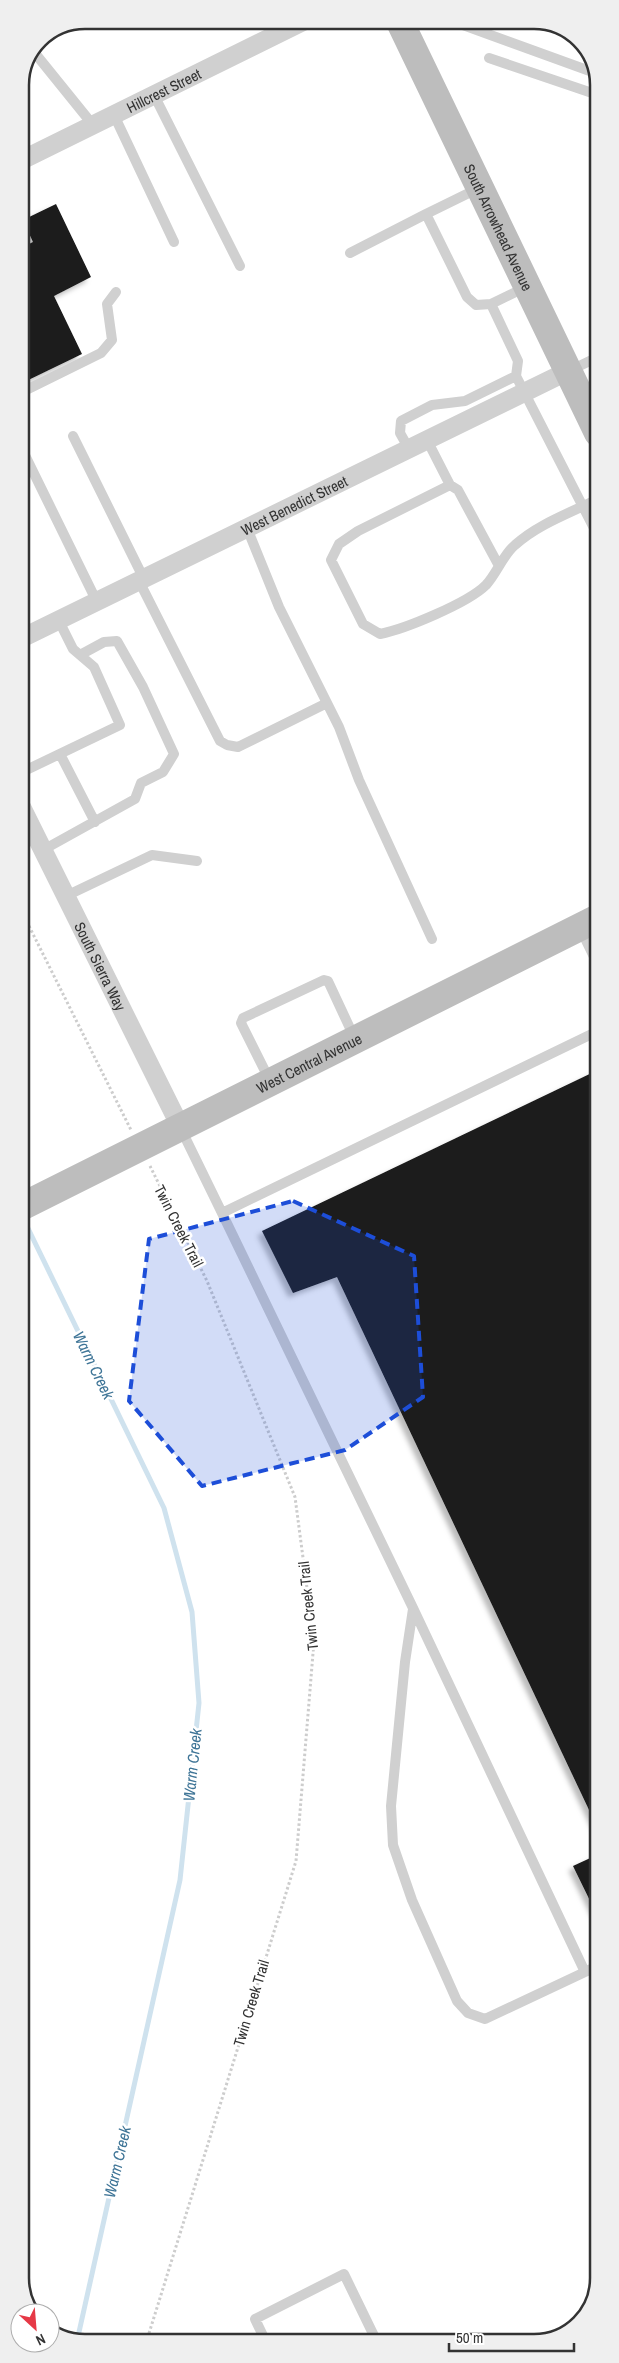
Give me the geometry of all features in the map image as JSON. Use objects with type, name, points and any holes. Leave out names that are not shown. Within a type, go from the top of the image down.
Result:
[{"type":"street","name":"Hillcrest Street","points":[[29,157],[288,29]]},
{"type":"street","name":"South Arrowhead Avenue","points":[[403,29],[590,416]]},
{"type":"street","name":"West Benedict Street","points":[[29,635],[568,371]]},
{"type":"street","name":"South Sierra Way","points":[[29,822],[181,1128]]},
{"type":"street","name":"West Central Avenue","points":[[29,1203],[589,923]]},
{"type":"lane","points":[[475,29],[588,70]]},
{"type":"lane","points":[[37,56],[93,125]]},
{"type":"lane","points":[[489,58],[590,93]]},
{"type":"lane","points":[[154,95],[240,266]]},
{"type":"lane","points":[[114,115],[174,242]]},
{"type":"lane","points":[[350,252],[480,187]]},
{"type":"lane","points":[[426,214],[467,297],[476,305],[491,304],[527,287]]},
{"type":"lane","points":[[29,389],[101,353],[112,340],[107,304],[116,292]]},
{"type":"lane","points":[[491,304],[518,361],[516,376],[590,520]]},
{"type":"lane","points":[[568,371],[590,361]]},
{"type":"lane","points":[[409,449],[400,433],[401,421],[432,405],[465,401],[516,376]]},
{"type":"lane","points":[[73,436],[220,741],[227,745],[238,747],[327,703]]},
{"type":"lane","points":[[427,440],[450,485],[458,490],[500,566]]},
{"type":"lane","points":[[29,463],[97,602]]},
{"type":"lane","points":[[450,485],[358,531],[339,544],[332,560],[363,624],[380,634],[399,630],[470,597],[486,585],[514,545],[543,526],[590,503]]},
{"type":"lane","points":[[247,528],[279,607],[339,727],[359,780],[432,939]]},
{"type":"lane","points":[[29,768],[120,724],[94,667],[72,649],[59,620]]},
{"type":"lane","points":[[43,850],[135,799],[141,783],[163,772],[174,754],[143,686],[117,641],[104,642],[80,655]]},
{"type":"lane","points":[[60,754],[95,822]]},
{"type":"lane","points":[[66,896],[152,855],[197,861]]},
{"type":"lane","points":[[271,1082],[241,1023],[243,1018],[324,980],[328,981],[355,1040]]},
{"type":"lane","points":[[222,1213],[590,1034]]},
{"type":"lane","points":[[181,1128],[413,1608],[585,1972]]},
{"type":"lane","points":[[413,1608],[405,1662],[392,1806],[393,1845],[412,1900],[457,2001],[468,2013],[485,2019],[590,1970]]},
{"type":"lane","points":[[262,2334],[255,2319],[344,2274],[373,2334]]},
{"type":"path","name":"Twin Creek Trail","points":[[29,926],[207,1281],[295,1497],[314,1641],[296,1861],[149,2334]]},
{"type":"highlighted area","points":[[293,1201],[414,1256],[423,1397],[345,1450],[202,1486],[129,1401],[149,1239]]},
{"type":"building","points":[[56,204],[91,277],[54,296],[82,354],[29,380],[29,244],[33,242],[29,233],[29,217]]},
{"type":"building","points":[[590,1074],[590,1812],[337,1277],[293,1293],[262,1231]]},
{"type":"building","points":[[590,1858],[590,1901],[573,1866]]},
{"type":"waterway","name":"Warm Creek","points":[[29,1230],[164,1508],[192,1612],[199,1703],[180,1880],[79,2334]]}]
